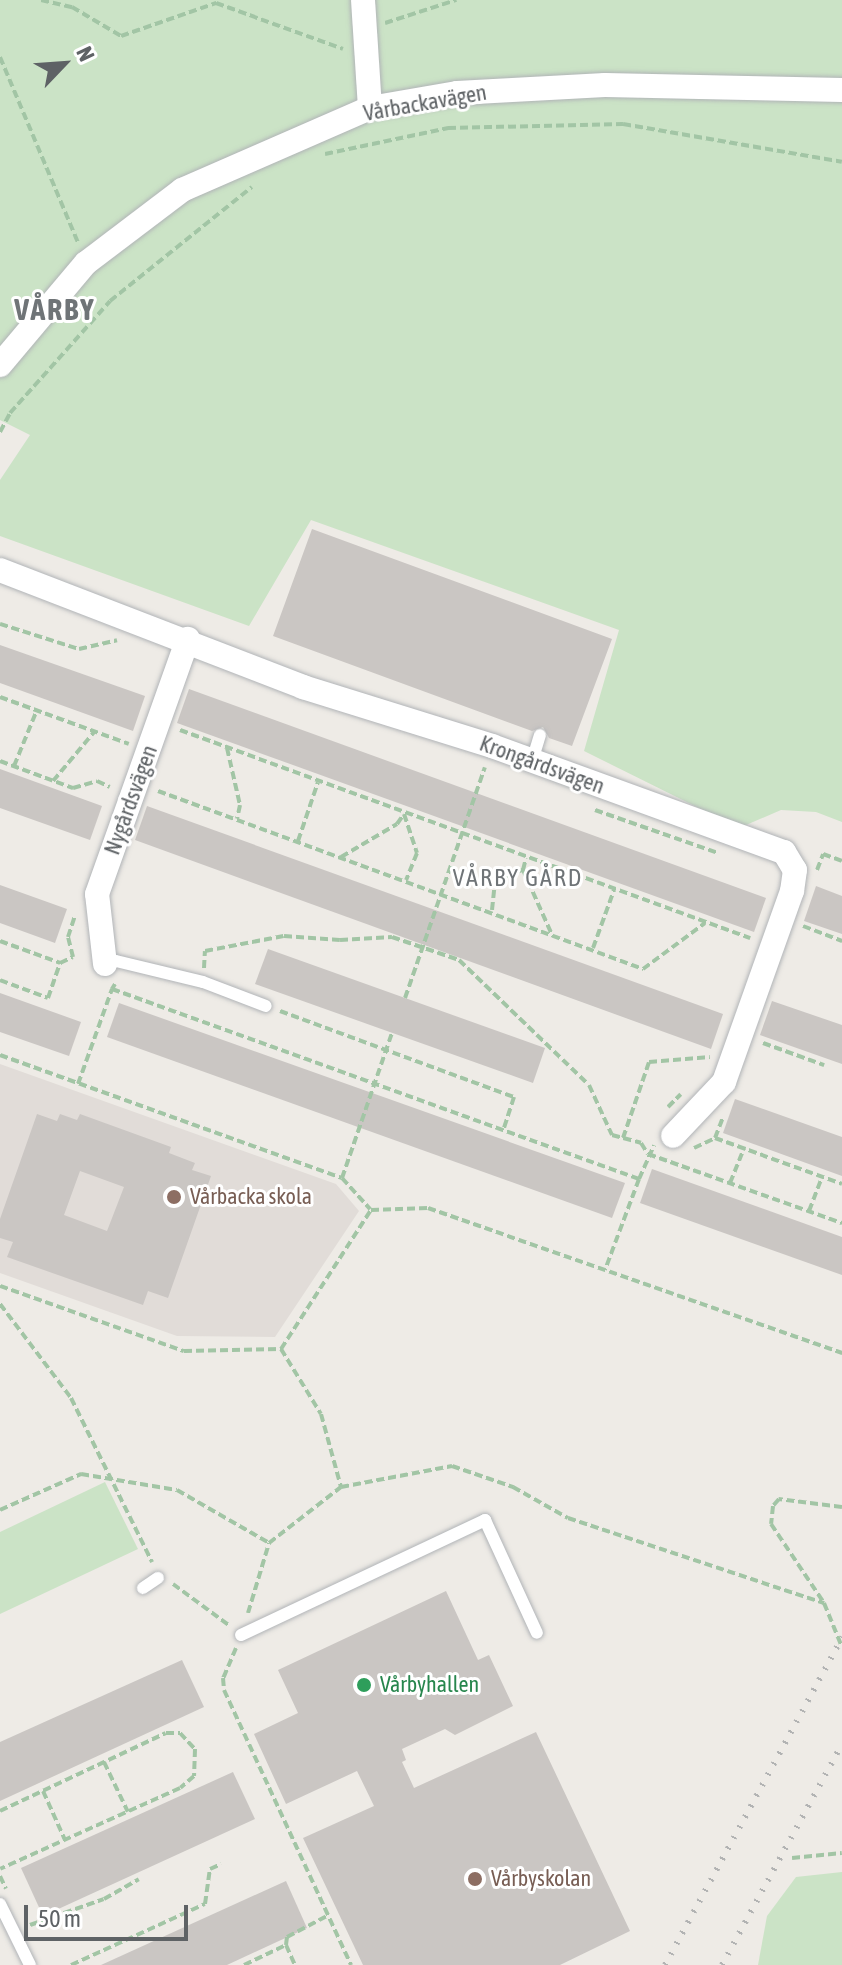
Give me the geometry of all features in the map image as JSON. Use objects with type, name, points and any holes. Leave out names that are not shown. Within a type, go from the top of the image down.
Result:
[{"type":"street","points":[[363,0],[364,56],[370,108]]},
{"type":"street","name":"Vårbackavägen","points":[[0,365],[86,263],[182,190],[370,108],[457,93],[605,85],[842,90]]},
{"type":"street","name":"Krongårdsvägen","points":[[0,570],[188,639],[303,687],[488,757],[532,761],[784,852],[795,870],[724,1082],[673,1136]]},
{"type":"street","name":"Nygårdsvägen","points":[[105,964],[97,894],[188,639]]},
{"type":"lane","points":[[532,761],[540,735]]},
{"type":"lane","points":[[105,964],[116,961],[203,982],[266,1006]]},
{"type":"lane","points":[[241,1635],[485,1520],[537,1633]]},
{"type":"lane","points":[[143,1588],[158,1578]]},
{"type":"lane","points":[[0,1904],[30,1965]]},
{"type":"path","points":[[41,0],[72,7],[121,36],[216,3],[364,56]]},
{"type":"path","points":[[364,28],[456,0]]},
{"type":"path","points":[[0,57],[86,263]]},
{"type":"path","points":[[323,155],[448,128],[623,124],[842,162]]},
{"type":"path","points":[[0,432],[10,413],[110,301],[265,181]]},
{"type":"path","points":[[0,624],[79,649],[122,639]]},
{"type":"path","points":[[0,697],[134,746]]},
{"type":"path","points":[[14,766],[37,710]]},
{"type":"path","points":[[159,722],[462,836],[760,943]]},
{"type":"path","points":[[53,781],[95,731]]},
{"type":"path","points":[[227,748],[240,805],[237,819]]},
{"type":"path","points":[[475,764],[488,757]]},
{"type":"path","points":[[488,757],[499,773]]},
{"type":"path","points":[[405,998],[488,757]]},
{"type":"path","points":[[0,761],[73,788],[97,781],[118,791]]},
{"type":"path","points":[[298,841],[318,782]]},
{"type":"path","points":[[148,787],[492,910],[553,937],[643,969],[706,922]]},
{"type":"path","points":[[582,806],[715,854],[728,851]]},
{"type":"path","points":[[341,857],[397,824],[404,814]]},
{"type":"path","points":[[404,814],[417,853],[406,880]]},
{"type":"path","points":[[526,858],[523,870],[553,937]]},
{"type":"path","points":[[492,910],[495,880],[523,870]]},
{"type":"path","points":[[593,949],[614,890]]},
{"type":"path","points":[[0,941],[60,963],[73,957],[68,937],[78,908]]},
{"type":"path","points":[[797,924],[842,941]]},
{"type":"path","points":[[205,951],[284,936],[392,937],[459,960],[493,999],[522,1016],[589,1085],[612,1135],[641,1143],[648,1154],[842,1223]]},
{"type":"path","points":[[0,980],[48,998],[60,963]]},
{"type":"path","points":[[78,1084],[115,983],[105,964]]},
{"type":"path","points":[[112,989],[639,1179]]},
{"type":"path","points":[[266,1006],[514,1097],[503,1130]]},
{"type":"path","points":[[342,1178],[392,1033]]},
{"type":"path","points":[[753,1039],[824,1065]]},
{"type":"path","points":[[0,1055],[342,1178],[371,1210],[428,1208],[842,1353]]},
{"type":"path","points":[[605,1270],[648,1154],[660,1138],[673,1136]]},
{"type":"path","points":[[730,1183],[744,1148]]},
{"type":"path","points":[[809,1211],[822,1177]]},
{"type":"path","points":[[281,1349],[371,1210]]},
{"type":"path","points":[[0,1286],[184,1351],[281,1349]]},
{"type":"path","points":[[0,1304],[71,1398],[158,1578],[241,1635]]},
{"type":"path","points":[[281,1349],[321,1414],[341,1487]]},
{"type":"path","points":[[0,1510],[81,1474],[113,1480]]},
{"type":"path","points":[[842,1507],[779,1499],[773,1506],[771,1524],[824,1603],[842,1647]]},
{"type":"path","points":[[269,1543],[241,1635],[223,1678],[224,1690],[351,1965]]},
{"type":"path","points":[[0,1811],[166,1733],[180,1733],[195,1749],[194,1776],[180,1788],[0,1869]]},
{"type":"path","points":[[104,1762],[128,1812]]},
{"type":"path","points":[[43,1791],[65,1840]]},
{"type":"path","points":[[792,1858],[842,1853]]},
{"type":"path","points":[[71,1965],[205,1904],[210,1869],[221,1864]]},
{"type":"path","points":[[24,1928],[104,1899],[139,1879]]},
{"type":"path","points":[[295,1965],[286,1945],[287,1937],[328,1916]]},
{"type":"path","points":[[244,1965],[286,1945]]},
{"type":"shaded area","name":"Vårbacka skola","points":[[0,1064],[336,1184],[359,1211],[275,1337],[177,1336],[0,1273]]},
{"type":"green space","points":[[0,0],[842,0],[842,822],[816,812],[781,810],[739,828],[584,751],[619,630],[311,520],[249,626],[0,536],[0,480],[30,435],[0,420]]},
{"type":"green space","points":[[105,1482],[138,1549],[0,1614],[0,1532]]},
{"type":"green space","points":[[842,1872],[842,1965],[758,1965],[767,1916],[796,1877]]},
{"type":"building","points":[[312,529],[612,639],[572,746],[549,738],[543,727],[532,731],[273,636]]},
{"type":"building","points":[[0,645],[145,696],[133,731],[0,683]]},
{"type":"building","points":[[189,689],[766,898],[754,932],[177,723]]},
{"type":"building","points":[[0,769],[102,806],[90,840],[0,808]]},
{"type":"building","points":[[147,806],[723,1014],[711,1049],[135,840]]},
{"type":"building","points":[[0,885],[67,909],[55,943],[0,923]]},
{"type":"building","points":[[816,886],[842,896],[842,934],[804,921]]},
{"type":"building","points":[[268,949],[545,1048],[533,1083],[255,984]]},
{"type":"building","points":[[0,993],[81,1022],[69,1056],[0,1032]]},
{"type":"building","points":[[772,1001],[842,1025],[842,1064],[760,1035]]},
{"type":"building","points":[[119,1003],[625,1183],[612,1218],[107,1037]]},
{"type":"building","points":[[735,1099],[842,1137],[842,1176],[723,1133]]},
{"type":"building","name":"Vårbacka skola","points":[[37,1114],[57,1121],[60,1114],[77,1120],[80,1114],[171,1147],[169,1153],[195,1163],[192,1170],[211,1176],[168,1298],[148,1291],[143,1305],[7,1257],[13,1242],[0,1238],[0,1219]],"holes":[[[80,1171],[124,1187],[107,1231],[64,1215]]]},
{"type":"building","points":[[652,1169],[842,1237],[842,1275],[640,1203]]},
{"type":"building","points":[[446,1591],[478,1660],[489,1655],[513,1706],[455,1735],[445,1729],[402,1749],[406,1760],[402,1762],[414,1788],[536,1732],[630,1931],[560,1965],[363,1965],[303,1838],[374,1806],[357,1771],[286,1804],[254,1734],[298,1713],[278,1670]]},
{"type":"building","points":[[182,1660],[204,1707],[0,1801],[0,1742]]},
{"type":"building","points":[[233,1772],[255,1819],[43,1916],[21,1868]]},
{"type":"building","points":[[286,1881],[307,1928],[227,1965],[101,1965]]},
{"type":"railway","points":[[665,1965],[842,1637]]},
{"type":"railway","points":[[722,1965],[842,1744]]},
{"type":"place","name":"Vårbacka skola","points":[[174,1197]]},
{"type":"place","name":"Vårbyhallen","points":[[364,1685]]},
{"type":"place","name":"Vårbyskolan","points":[[475,1879]]},
{"type":"district","name":"VÅRBY","points":[[55,309]]},
{"type":"district","name":"VÅRBY GÅRD","points":[[518,878]]}]
